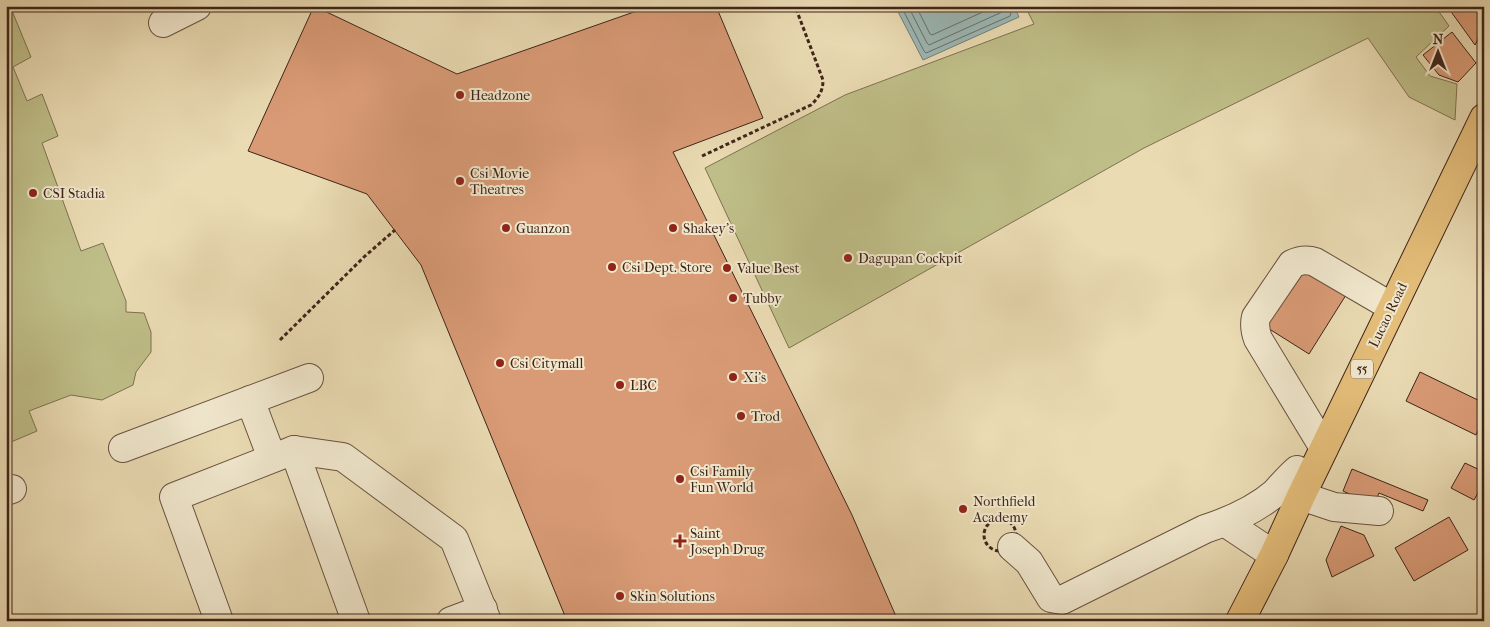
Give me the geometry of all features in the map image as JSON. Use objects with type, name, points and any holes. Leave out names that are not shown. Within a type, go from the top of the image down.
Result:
[{"type":"highway","name":"Lucao Road","points":[[1240,621],[1274,555],[1299,483],[1324,448],[1484,118]]},
{"type":"lane","points":[[163,24],[197,6]]},
{"type":"lane","points":[[1324,448],[1258,338],[1255,332],[1256,317],[1292,264],[1300,260],[1315,262],[1392,307]]},
{"type":"lane","points":[[123,448],[309,378]]},
{"type":"lane","points":[[250,400],[283,454],[356,621]]},
{"type":"lane","points":[[219,621],[174,497],[283,454],[343,457],[454,539],[485,615],[451,621]]},
{"type":"lane","points":[[1012,547],[1029,562],[1052,598],[1062,600],[1205,530],[1226,522],[1253,508],[1274,494],[1299,483],[1334,507],[1380,511]]},
{"type":"lane","points":[[1226,522],[1274,555]]},
{"type":"path","points":[[702,156],[811,104],[819,97],[823,87],[823,80],[795,6]]},
{"type":"path","points":[[280,340],[365,256],[395,230]]},
{"type":"shaded area","name":"CSI Stadia","points":[[6,6],[10,6],[31,57],[13,67],[27,101],[42,94],[58,136],[42,143],[81,251],[103,243],[126,301],[126,312],[144,313],[151,332],[151,352],[136,372],[133,385],[102,400],[71,395],[29,411],[37,431],[11,442],[6,432]]},
{"type":"shaded area","name":"Dagupan Cockpit","points":[[1025,6],[1435,6],[1449,26],[1416,57],[1430,76],[1457,84],[1455,120],[1409,97],[1368,38],[1144,148],[789,348],[705,168],[845,95],[1034,24]]},
{"type":"water","points":[[895,6],[1014,6],[1019,17],[923,60]]},
{"type":"building","points":[[314,6],[457,74],[651,6],[716,6],[763,118],[673,152],[852,515],[898,621],[567,621],[421,265],[367,194],[248,151]]},
{"type":"building","points":[[1447,6],[1484,6],[1484,27],[1475,45]]},
{"type":"building","points":[[1452,32],[1476,63],[1458,82],[1439,75],[1423,55]]},
{"type":"building","points":[[1301,268],[1346,295],[1309,354],[1263,325]]},
{"type":"building","points":[[1420,372],[1484,403],[1484,419],[1476,435],[1406,401]]},
{"type":"building","points":[[1465,463],[1484,472],[1484,482],[1474,500],[1451,488]]},
{"type":"building","points":[[1352,469],[1428,500],[1423,511],[1379,493],[1374,505],[1343,491]]},
{"type":"building","points":[[1449,517],[1468,550],[1414,581],[1395,548]]},
{"type":"building","points":[[1341,526],[1364,535],[1374,556],[1332,577],[1326,560]]},
{"type":"place","name":"Headzone","points":[[460,95]]},
{"type":"place","name":"Csi Movie Theatres","points":[[460,181]]},
{"type":"place","name":"CSI Stadia","points":[[33,193]]},
{"type":"place","name":"Guanzon","points":[[506,228]]},
{"type":"place","name":"Shakey's","points":[[673,228]]},
{"type":"place","name":"Dagupan Cockpit","points":[[848,258]]},
{"type":"place","name":"Csi Dept. Store","points":[[612,267]]},
{"type":"place","name":"Value Best","points":[[727,268]]},
{"type":"place","name":"Tubby","points":[[733,298]]},
{"type":"place","name":"Csi Citymall","points":[[500,363]]},
{"type":"place","name":"Xi's","points":[[733,377]]},
{"type":"place","name":"LBC","points":[[620,385]]},
{"type":"place","name":"Trod","points":[[741,416]]},
{"type":"place","name":"Csi Family Fun World","points":[[680,479]]},
{"type":"place","name":"Northfield Academy","points":[[963,509]]},
{"type":"place","name":"Saint Joseph Drug","points":[[680,541]]},
{"type":"place","name":"Skin Solutions","points":[[620,596]]}]
